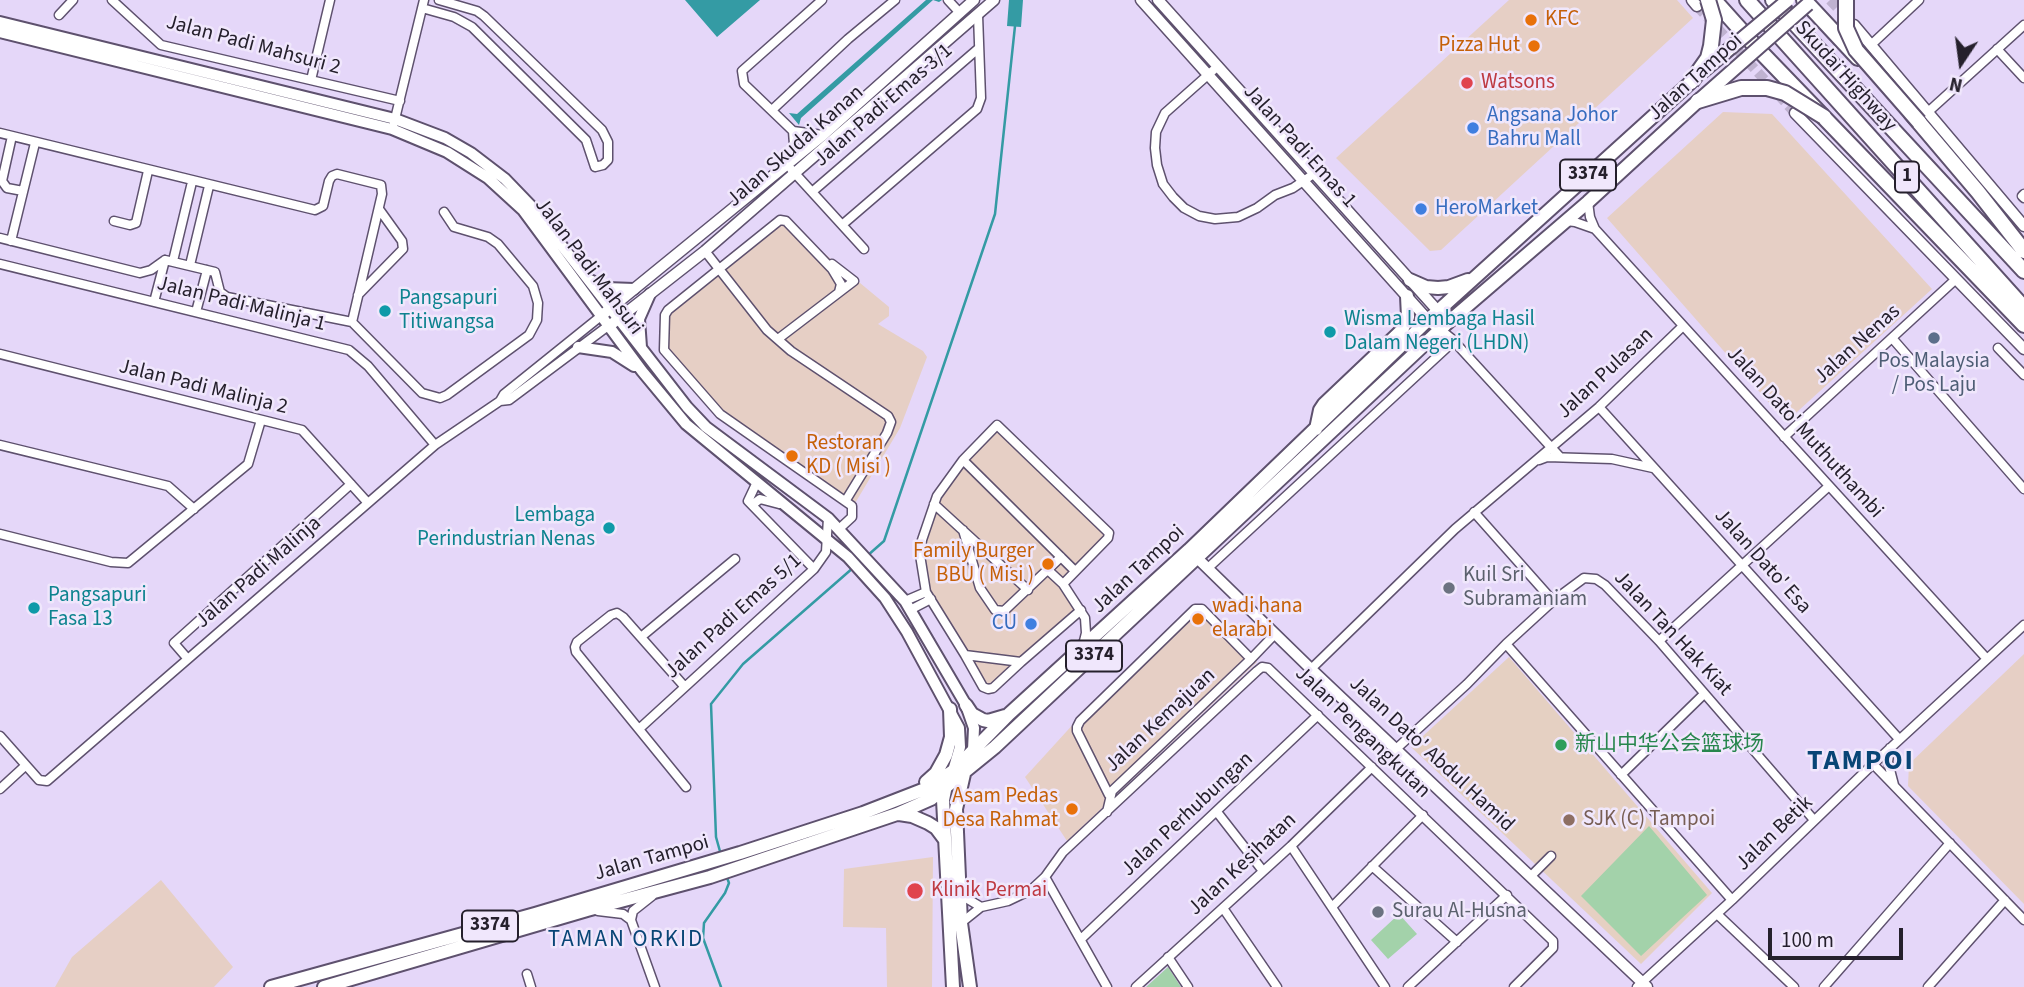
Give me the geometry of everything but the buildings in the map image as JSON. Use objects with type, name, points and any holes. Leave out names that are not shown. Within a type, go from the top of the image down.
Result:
[{"type":"highway","points":[[1714,0],[2024,325]]},
{"type":"highway","name":"Skudai Highway","points":[[1747,0],[2024,307]]},
{"type":"highway","name":"Skudai Highway","points":[[1773,0],[2024,271]]},
{"type":"highway","points":[[1846,0],[1846,28],[1856,50],[1924,117]]},
{"type":"highway","points":[[1808,1],[1924,117],[1959,170],[2024,251]]},
{"type":"highway","points":[[1687,85],[1708,58],[1712,46],[1714,20],[1699,2]]},
{"type":"highway","points":[[1696,103],[1741,88],[1767,88],[1785,93],[1824,117]]},
{"type":"main road","name":"Jalan Tampoi","points":[[973,750],[1081,650],[1198,559],[1316,429],[1433,315],[1687,85],[1788,0]]},
{"type":"main road","name":"Jalan Tampoi","points":[[271,987],[740,853],[863,813],[920,792],[958,773],[990,752],[1808,1]]},
{"type":"main road","name":"Jalan Padi Mahsuri","points":[[0,22],[445,138],[471,153],[505,179],[554,234],[585,277],[605,312]]},
{"type":"main road","name":"Jalan Padi Mahsuri","points":[[0,32],[394,124],[447,152],[488,178],[523,210],[613,322],[642,371],[686,424],[848,557],[885,598],[960,728],[958,773]]},
{"type":"main road","points":[[1410,280],[1426,287],[1438,288],[1478,276]]},
{"type":"main road","points":[[585,277],[606,288],[634,289]]},
{"type":"main road","points":[[641,347],[639,319],[650,294]]},
{"type":"main road","points":[[1316,429],[1324,404],[1402,330],[1408,317],[1407,296]]},
{"type":"main road","name":"Jalan Padi Mahsuri","points":[[613,322],[641,347],[687,407],[706,426],[828,518],[908,606],[966,705],[974,728],[973,750]]},
{"type":"main road","points":[[578,347],[612,352],[642,371]]},
{"type":"main road","points":[[966,705],[972,714],[982,720],[995,720],[1009,714]]},
{"type":"main road","points":[[863,813],[880,801],[913,789],[936,774],[946,755],[951,737],[950,709]]},
{"type":"main road","points":[[970,987],[961,923],[956,808],[958,773],[973,750]]},
{"type":"main road","points":[[957,827],[961,804],[969,785],[990,752]]},
{"type":"main road","name":"Jalan Tampoi","points":[[324,987],[747,865],[922,804],[944,791],[958,773]]},
{"type":"main road","points":[[944,791],[953,987]]},
{"type":"main road","points":[[897,814],[912,816],[928,823],[936,828],[946,841]]},
{"type":"street","points":[[60,15],[73,0]]},
{"type":"street","name":"Jalan Padi Mahsuri 2","points":[[112,0],[161,45],[400,102]]},
{"type":"street","points":[[311,80],[330,0]]},
{"type":"street","points":[[394,124],[423,4],[472,27],[586,140],[595,167],[608,160],[608,142],[602,131],[484,16],[477,11],[439,0]]},
{"type":"street","points":[[822,0],[742,71],[744,84],[793,131],[822,135]]},
{"type":"street","points":[[772,110],[848,39],[895,0]]},
{"type":"street","points":[[948,0],[960,13]]},
{"type":"street","name":"Jalan Skudai Kanan","points":[[605,312],[791,162],[974,0]]},
{"type":"street","name":"Jalan Padi Emas 1","points":[[1141,0],[1407,296],[1433,315]]},
{"type":"street","name":"Jalan Padi Emas 1","points":[[1157,0],[1410,280],[1433,315]]},
{"type":"street","points":[[1872,44],[1919,0]]},
{"type":"street","name":"Jalan Skudai Kanan","points":[[613,322],[705,251],[994,1]]},
{"type":"street","points":[[842,225],[977,109],[981,98],[978,15]]},
{"type":"street","points":[[472,27],[484,16]]},
{"type":"street","points":[[1854,25],[1872,44],[1924,117],[2024,226]]},
{"type":"street","points":[[1924,117],[2024,25]]},
{"type":"street","name":"Jalan Padi Emas 3/1","points":[[811,192],[979,48]]},
{"type":"street","points":[[1997,49],[2024,78]]},
{"type":"street","points":[[1218,66],[1165,113],[1156,132],[1157,165],[1163,184],[1172,197],[1199,216],[1223,219],[1245,214],[1315,173]]},
{"type":"street","points":[[1795,113],[2024,349]]},
{"type":"street","points":[[793,131],[791,162],[795,173],[864,249]]},
{"type":"street","points":[[0,133],[315,210],[323,206],[329,181],[337,174],[381,184],[383,188],[379,209],[352,322]]},
{"type":"street","points":[[12,136],[2,181],[7,188],[23,191]]},
{"type":"street","points":[[11,241],[35,143]]},
{"type":"street","points":[[114,221],[130,225],[136,223],[148,171]]},
{"type":"street","points":[[154,302],[192,182]]},
{"type":"street","points":[[190,265],[209,186]]},
{"type":"street","name":"Jalan Dato' Muthuthambi","points":[[1588,202],[1595,229],[1987,659]]},
{"type":"street","points":[[358,295],[404,249],[402,241],[379,209]]},
{"type":"street","points":[[0,238],[140,273],[169,261],[190,265],[215,272],[220,292],[227,297],[352,322],[422,393],[432,397],[447,395],[529,335],[537,320],[538,303],[533,286],[498,244],[488,237],[454,228],[444,212]]},
{"type":"street","points":[[839,292],[841,284],[838,278],[816,251],[786,221],[780,220],[718,268],[665,315],[665,354],[720,414],[846,500],[853,511],[852,517],[839,529]]},
{"type":"street","points":[[1566,221],[1595,229]]},
{"type":"street","points":[[705,251],[767,330],[778,340],[888,416],[891,422],[887,433],[846,500]]},
{"type":"street","points":[[778,340],[854,281],[816,251]]},
{"type":"street","name":"Jalan Padi Malinja 1","points":[[0,264],[340,347],[356,354],[435,445]]},
{"type":"street","points":[[196,312],[207,270]]},
{"type":"street","name":"Jalan Nenas","points":[[1784,437],[1956,279]]},
{"type":"street","name":"Jalan Padi Malinja","points":[[25,766],[39,780],[47,781],[435,445],[500,401],[504,394],[605,312]]},
{"type":"street","points":[[1433,315],[1560,457]]},
{"type":"street","name":"Jalan Padi Malinja","points":[[500,401],[509,400],[613,322]]},
{"type":"street","name":"Jalan Pulasan","points":[[1551,446],[1599,407],[1683,326]]},
{"type":"street","points":[[1892,338],[2024,489]]},
{"type":"street","points":[[1998,348],[2024,375]]},
{"type":"street","name":"Jalan Padi Malinja 2","points":[[0,354],[306,433],[368,503]]},
{"type":"street","name":"Jalan Dato' Esa","points":[[1599,407],[1899,739]]},
{"type":"street","points":[[0,534],[111,562],[128,563],[248,464],[261,421]]},
{"type":"street","points":[[1063,584],[1108,538],[1109,533],[997,425],[962,460],[934,504],[920,555],[928,596],[983,687],[988,689],[993,688],[1081,610]]},
{"type":"street","points":[[0,445],[168,486],[194,509]]},
{"type":"street","points":[[1311,669],[1474,512],[1551,446]]},
{"type":"street","points":[[1533,461],[1547,457],[1612,459],[1653,468]]},
{"type":"street","points":[[962,460],[1075,571]]},
{"type":"street","points":[[750,503],[757,482]]},
{"type":"street","points":[[187,658],[174,643],[351,484]]},
{"type":"street","points":[[1659,641],[1829,486]]},
{"type":"street","points":[[750,503],[760,499],[789,508]]},
{"type":"street","points":[[750,503],[814,569]]},
{"type":"street","points":[[934,504],[1028,590]]},
{"type":"street","points":[[1474,512],[1553,601]]},
{"type":"street","name":"Jalan Padi Emas 5/1","points":[[639,729],[814,569],[825,552],[828,518]]},
{"type":"street","points":[[963,530],[980,588],[995,610],[1004,611],[1061,558]]},
{"type":"street","points":[[641,637],[735,559]]},
{"type":"street","name":"Jalan Dato' Abdul Hamid","points":[[1198,559],[1642,985]]},
{"type":"street","points":[[1049,571],[1063,584],[1081,610],[1086,625],[1081,650]]},
{"type":"street","name":"Jalan Tan Hak Kiat","points":[[1396,749],[1553,601],[1584,578],[1596,579],[1659,641],[1814,820]]},
{"type":"street","points":[[908,606],[928,596]]},
{"type":"street","points":[[1109,795],[1077,732],[1077,726],[1195,609],[1202,609],[1251,659]]},
{"type":"street","points":[[684,686],[617,613],[594,628],[577,642],[575,647],[576,652],[686,788]]},
{"type":"street","name":"Jalan Betik","points":[[1642,985],[1872,764],[2024,625]]},
{"type":"street","name":"Jalan Kemajuan","points":[[1107,811],[1109,795],[1275,634]]},
{"type":"street","points":[[1506,644],[1732,900]]},
{"type":"street","points":[[965,655],[1021,662]]},
{"type":"street","name":"Jalan Pengangkutan","points":[[1107,811],[1262,667],[1268,668],[1553,941],[1553,948],[1514,987]]},
{"type":"street","points":[[1621,775],[1704,694]]},
{"type":"street","name":"Jalan Perhubungan","points":[[1081,939],[1318,715]]},
{"type":"street","points":[[0,736],[25,766],[0,789]]},
{"type":"street","points":[[1890,748],[1888,762],[1895,788]]},
{"type":"street","points":[[1872,764],[2024,920]]},
{"type":"street","name":"Jalan Kesihatan","points":[[1136,987],[1264,871],[1372,767]]},
{"type":"street","points":[[961,923],[981,908],[1020,896],[1045,877],[1063,852],[1107,811]]},
{"type":"street","points":[[1217,812],[1264,871]]},
{"type":"street","points":[[1332,907],[1423,816]]},
{"type":"street","points":[[1824,987],[1950,843]]},
{"type":"street","points":[[1290,846],[1385,987]]},
{"type":"street","points":[[1531,876],[1551,856]]},
{"type":"street","points":[[1372,866],[1457,942]]},
{"type":"street","points":[[1045,877],[1107,987]]},
{"type":"street","points":[[655,987],[631,920],[633,911],[660,890]]},
{"type":"street","points":[[961,895],[981,908]]},
{"type":"street","points":[[1408,987],[1507,895]]},
{"type":"street","points":[[1928,987],[2005,900]]},
{"type":"street","points":[[1223,908],[1277,987]]},
{"type":"street","points":[[587,910],[623,914],[631,920]]},
{"type":"street","points":[[1717,914],[1794,987]]},
{"type":"street","points":[[1168,957],[1188,987]]},
{"type":"street","points":[[527,974],[531,987]]},
{"type":"street","points":[[1935,979],[1943,987]]},
{"type":"shaded area","points":[[685,0],[760,0],[717,37]]},
{"type":"shaded area","points":[[926,0],[933,0],[801,118],[799,125],[789,113],[797,114]]},
{"type":"shaded area","points":[[1009,0],[1023,0],[1021,27],[1007,26]]},
{"type":"shaded area","name":"Angsana Johor Bahru Mall","points":[[1509,0],[1677,0],[1693,18],[1441,250],[1430,251],[1336,158]]},
{"type":"shaded area","points":[[1723,112],[1772,114],[1932,289],[1786,422],[1607,218]]},
{"type":"shaded area","points":[[782,216],[889,307],[889,316],[878,324],[923,351],[927,357],[900,428],[851,510],[714,414],[660,350],[662,315],[666,307]]},
{"type":"shaded area","points":[[996,422],[1113,531],[1111,540],[1067,584],[1085,611],[995,691],[980,689],[930,604],[918,539],[960,458]]},
{"type":"shaded area","points":[[1196,604],[1203,606],[1257,662],[1067,841],[1025,777],[1087,709]]},
{"type":"shaded area","points":[[2024,654],[2024,904],[1908,786],[1909,764]]},
{"type":"shaded area","name":"SJK (C) Tampoi","points":[[1509,657],[1712,893],[1641,964],[1411,747]]},
{"type":"shaded area","points":[[1649,826],[1707,895],[1641,956],[1581,896]]},
{"type":"shaded area","points":[[933,857],[932,987],[887,987],[886,928],[843,927],[844,869]]},
{"type":"shaded area","points":[[161,880],[233,967],[214,987],[55,987],[72,957]]},
{"type":"shaded area","points":[[1399,914],[1417,934],[1388,959],[1371,940]]},
{"type":"shaded area","points":[[1168,967],[1181,987],[1146,987]]},
{"type":"waterway","points":[[867,556],[884,541],[995,214],[1015,26]]},
{"type":"waterway","points":[[721,855],[716,837],[711,704],[743,664],[854,567]]},
{"type":"waterway","points":[[721,987],[703,938],[704,923],[729,883],[726,875]]},
{"type":"tunnel","points":[[1830,0],[1846,17]]},
{"type":"tunnel","points":[[1697,6],[1795,113]]},
{"type":"place","name":"KFC","points":[[1531,20]]},
{"type":"place","name":"Pizza Hut","points":[[1534,46]]},
{"type":"place","name":"Watsons","points":[[1467,83]]},
{"type":"place","name":"Angsana Johor Bahru Mall","points":[[1473,128]]},
{"type":"place","name":"HeroMarket","points":[[1421,209]]},
{"type":"place","name":"Pangsapuri Titiwangsa","points":[[385,311]]},
{"type":"place","name":"Wisma Lembaga Hasil Dalam Negeri (LHDN)","points":[[1330,332]]},
{"type":"place","name":"Pos Malaysia / Pos Laju","points":[[1934,338]]},
{"type":"place","name":"Restoran KD ( Misi )","points":[[792,456]]},
{"type":"place","name":"Lembaga Perindustrian Nenas","points":[[609,528]]},
{"type":"place","name":"Family Burger BBU ( Misi )","points":[[1048,564]]},
{"type":"place","name":"Kuil Sri Subramaniam","points":[[1449,588]]},
{"type":"place","name":"Pangsapuri Fasa 13","points":[[34,608]]},
{"type":"place","name":"wadi hana elarabi","points":[[1198,619]]},
{"type":"place","name":"CU","points":[[1031,624]]},
{"type":"place","name":"新山中华公会篮球场","points":[[1561,745]]},
{"type":"place","name":"Asam Pedas Desa Rahmat","points":[[1072,809]]},
{"type":"place","name":"SJK (C) Tampoi","points":[[1569,820]]},
{"type":"place","name":"Klinik Permai","points":[[915,891]]},
{"type":"place","name":"Surau Al-Husna","points":[[1378,912]]},
{"type":"district","name":"TAMPOI","points":[[1861,763]]},
{"type":"district","name":"TAMAN ORKID","points":[[626,941]]}]
